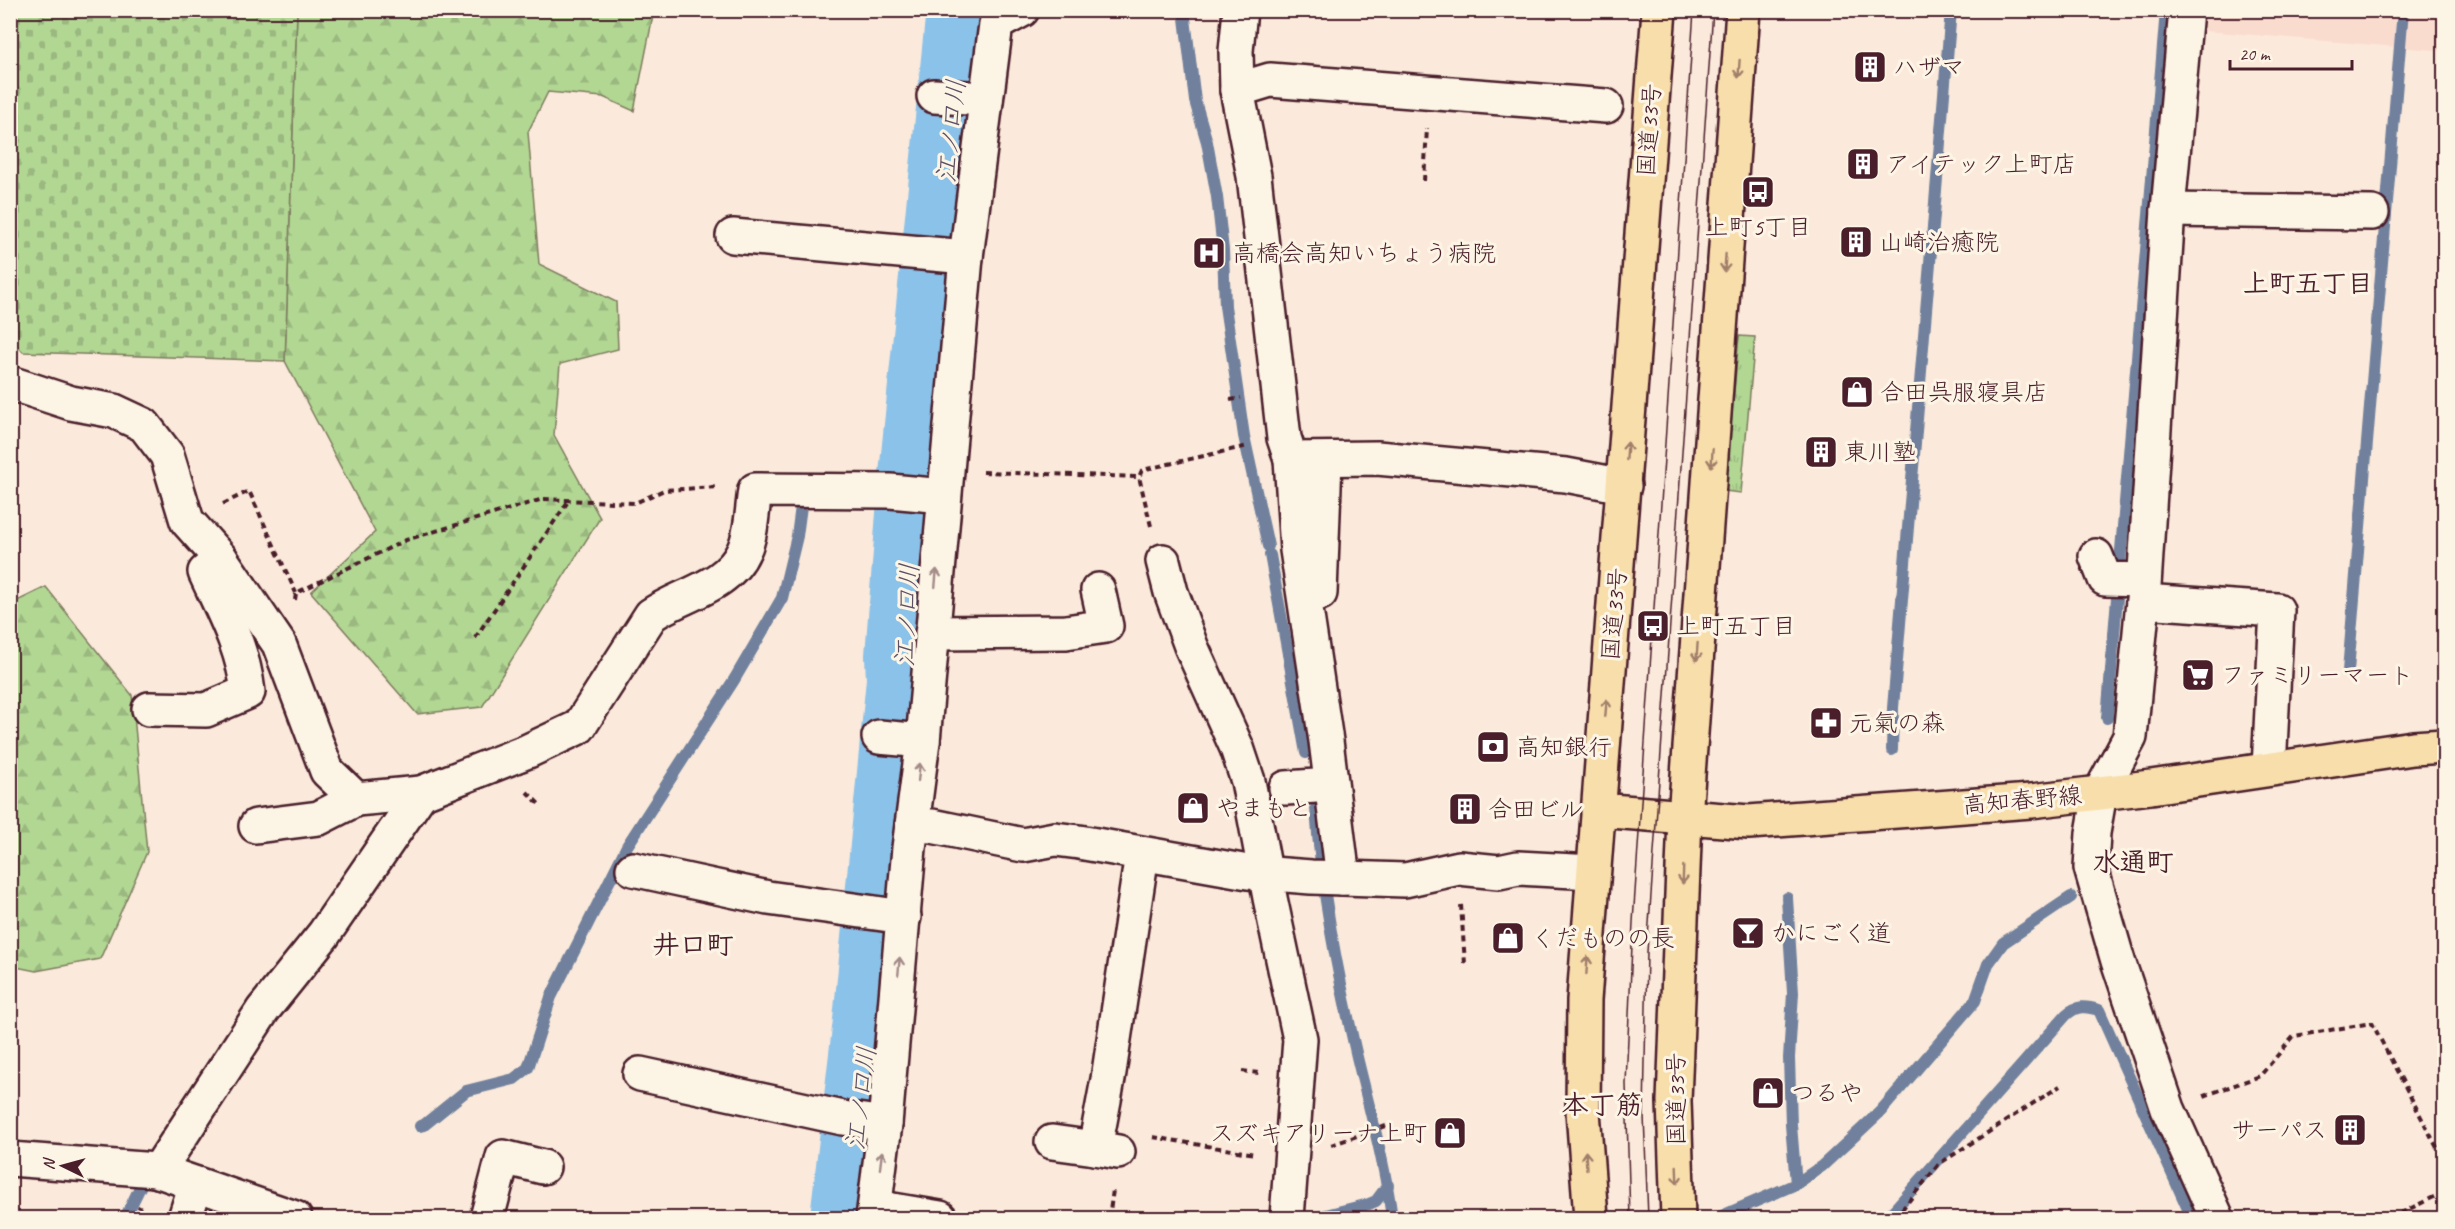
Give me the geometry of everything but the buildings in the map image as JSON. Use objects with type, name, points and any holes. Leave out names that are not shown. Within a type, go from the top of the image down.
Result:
[{"type":"main road","name":"国道33号","points":[[1591,1218],[1583,1100],[1584,1000],[1659,10]]},
{"type":"main road","name":"国道33号","points":[[1678,1218],[1674,1101],[1685,817],[1743,10]]},
{"type":"main road","name":"高知春野線","points":[[1598,810],[1749,822],[2031,801],[2414,748],[2445,746]]},
{"type":"street","points":[[940,1218],[874,1213],[867,1121],[904,917],[912,825],[903,739],[932,633],[939,487],[959,256],[979,99],[996,24],[1022,10]]},
{"type":"street","points":[[1240,10],[1236,51],[1237,90],[1254,176],[1284,438],[1291,459],[1297,550],[1331,785],[1330,878]]},
{"type":"street","points":[[2186,10],[2168,210],[2143,591],[2130,737],[2100,793],[2093,833],[2091,868],[2118,961],[2168,1109],[2217,1218]]},
{"type":"street","points":[[1237,90],[1270,80],[1606,106]]},
{"type":"street","points":[[934,96],[979,99]]},
{"type":"street","points":[[2168,210],[2372,213]]},
{"type":"street","points":[[733,236],[959,256]]},
{"type":"street","points":[[10,383],[71,403],[114,411],[144,425],[167,455],[187,521],[221,560],[279,644],[327,771],[356,799]]},
{"type":"street","points":[[1291,459],[1377,458],[1566,475],[1624,486]]},
{"type":"street","points":[[1320,593],[1324,460]]},
{"type":"street","points":[[256,826],[319,818],[356,799],[421,793],[528,751],[579,727],[651,615],[666,604],[721,579],[736,566],[745,548],[755,490],[890,491],[939,487]]},
{"type":"street","points":[[149,709],[206,710],[248,692],[245,667],[238,642],[206,572],[221,560]]},
{"type":"street","points":[[1163,561],[1171,592],[1191,646],[1237,748],[1248,781],[1300,1039],[1293,1161],[1287,1218]]},
{"type":"street","points":[[2101,567],[2143,591],[2277,610],[2269,768]]},
{"type":"street","points":[[932,633],[1066,632],[1106,626],[1098,590]]},
{"type":"street","points":[[1286,788],[1331,785]]},
{"type":"street","points":[[158,1171],[263,1010],[324,934],[421,793]]},
{"type":"street","points":[[912,825],[940,828],[1023,845],[1055,839],[1265,874],[1405,880],[1459,868],[1499,872],[1518,868],[1593,872]]},
{"type":"street","points":[[1052,1142],[1107,1150],[1108,1079],[1142,854]]},
{"type":"street","points":[[633,869],[768,898],[904,917]]},
{"type":"street","points":[[640,1074],[867,1121]]},
{"type":"street","points":[[487,1218],[503,1157],[543,1167]]},
{"type":"street","points":[[10,1159],[158,1171],[289,1217]]},
{"type":"street","points":[[184,1218],[196,1184]]},
{"type":"path","points":[[1424,181],[1429,92]]},
{"type":"path","points":[[1163,561],[1152,531],[1139,477],[1142,470],[1234,449]]},
{"type":"path","points":[[939,487],[1139,477]]},
{"type":"path","points":[[296,593],[406,540],[543,499],[635,503],[664,490],[714,486],[755,490]]},
{"type":"path","points":[[249,491],[296,593],[295,603]]},
{"type":"path","points":[[475,638],[569,500]]},
{"type":"path","points":[[1459,868],[1465,964]]},
{"type":"path","points":[[2168,1109],[2260,1076],[2294,1036],[2372,1023],[2445,1161]]},
{"type":"path","points":[[1242,1071],[1252,1074]]},
{"type":"path","points":[[1895,1218],[1939,1164],[2060,1086]]},
{"type":"path","points":[[1363,1133],[1386,1126]]},
{"type":"path","points":[[1150,1137],[1293,1161]]},
{"type":"path","points":[[2391,1218],[2445,1192]]},
{"type":"shaded area","points":[[2206,11],[2444,11],[2444,51],[2204,31]]},
{"type":"green space","points":[[11,10],[297,11],[285,361],[23,352],[11,339]]},
{"type":"green space","points":[[297,11],[654,11],[634,111],[603,97],[548,92],[528,132],[539,264],[616,302],[618,349],[560,364],[554,435],[600,518],[482,707],[417,714],[311,592],[375,532],[285,361]]},
{"type":"green space","points":[[1739,336],[1755,337],[1741,493],[1725,491]]},
{"type":"green space","points":[[46,587],[132,695],[147,852],[100,959],[36,971],[11,966],[10,612],[17,601]]},
{"type":"waterway","name":"江ノ口川","points":[[847,1218],[870,1021],[903,680],[902,656],[916,475],[963,10]]},
{"type":"waterway","points":[[1184,10],[1195,101],[1207,142],[1217,197],[1223,250],[1225,306],[1244,436],[1268,546]]},
{"type":"waterway","points":[[1892,750],[1893,708],[1951,10]]},
{"type":"waterway","points":[[2107,718],[2166,10]]},
{"type":"waterway","points":[[2348,671],[2403,10]]},
{"type":"waterway","points":[[420,1126],[466,1091],[514,1079],[528,1068],[551,997],[627,846],[734,680],[782,598],[797,536],[802,499],[809,499]]},
{"type":"waterway","points":[[1270,555],[1306,753]]},
{"type":"waterway","points":[[1316,808],[1326,902],[1337,964],[1381,1158],[1392,1218]]},
{"type":"waterway","points":[[1796,1184],[1822,1166],[1880,1112],[1975,1001],[1988,964],[2003,943],[2071,897]]},
{"type":"waterway","points":[[1717,1218],[1796,1184],[1791,1125],[1789,1058],[1793,993],[1787,898]]},
{"type":"waterway","points":[[1887,1218],[2066,1015],[2074,1009],[2086,1007],[2099,1010],[2192,1218]]},
{"type":"waterway","points":[[125,1218],[143,1181]]},
{"type":"waterway","points":[[1314,1218],[1376,1201],[1388,1185]]},
{"type":"tram line","points":[[1630,1218],[1626,1084],[1633,922],[1694,10]]},
{"type":"tram line","points":[[1648,1218],[1644,1116],[1647,952],[1713,10]]},
{"type":"place","name":"ハザマ","points":[[1870,67]]},
{"type":"place","name":"アイテック上町店","points":[[1863,164]]},
{"type":"place","name":"上町5丁目","points":[[1758,192]]},
{"type":"place","name":"山崎治癒院","points":[[1856,242]]},
{"type":"place","name":"高橋会高知いちょう病院","points":[[1209,253]]},
{"type":"place","name":"合田呉服寝具店","points":[[1857,392]]},
{"type":"place","name":"東川塾","points":[[1821,452]]},
{"type":"place","name":"上町五丁目","points":[[1653,626]]},
{"type":"place","name":"ファミリーマート","points":[[2198,675]]},
{"type":"place","name":"元氣の森","points":[[1826,723]]},
{"type":"place","name":"高知銀行","points":[[1493,747]]},
{"type":"place","name":"やまもと","points":[[1193,808]]},
{"type":"place","name":"合田ビル","points":[[1465,809]]},
{"type":"place","name":"かにごく道","points":[[1748,933]]},
{"type":"place","name":"くだものの長","points":[[1508,938]]},
{"type":"place","name":"つるや","points":[[1768,1093]]},
{"type":"place","name":"サーパス","points":[[2350,1130]]},
{"type":"place","name":"スズキアリーナ上町","points":[[1450,1133]]},
{"type":"district","name":"上町五丁目","points":[[2308,283]]},
{"type":"district","name":"水通町","points":[[2133,862]]},
{"type":"district","name":"井口町","points":[[693,945]]},
{"type":"district","name":"本丁筋","points":[[1602,1105]]}]
